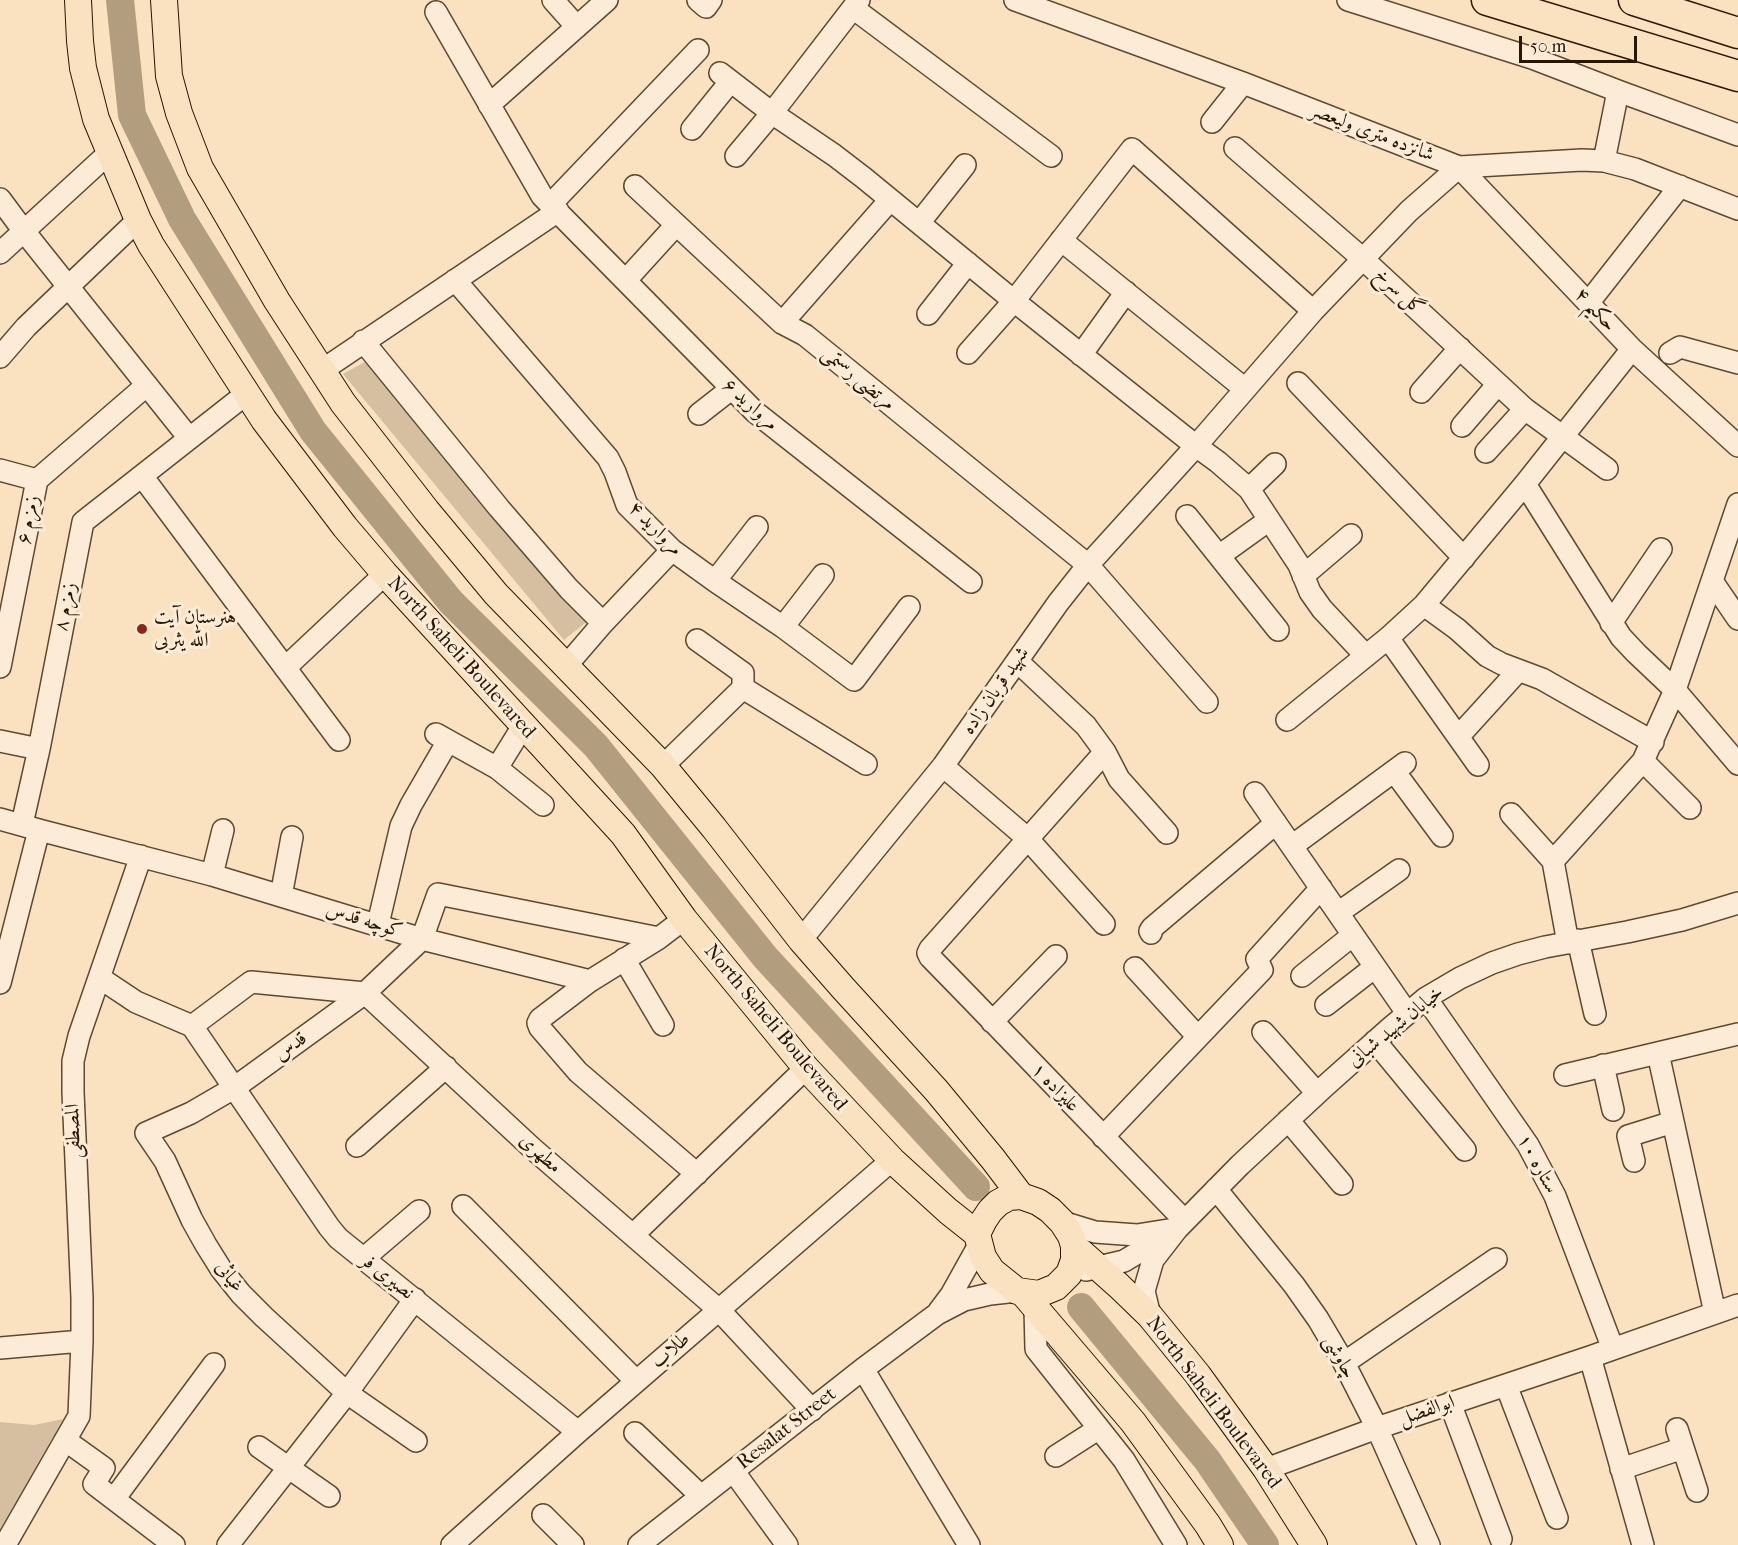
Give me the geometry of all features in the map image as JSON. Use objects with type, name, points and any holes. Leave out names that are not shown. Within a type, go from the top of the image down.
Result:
[{"type":"highway","points":[[1487,0],[1738,76]]},
{"type":"highway","points":[[1634,0],[1724,24],[1738,33]]},
{"type":"main road","name":"North Saheli Boulevared","points":[[78,0],[82,68],[96,119],[109,153],[138,220],[152,245],[246,394],[345,527],[385,574],[623,834],[684,919],[806,1068],[892,1160],[979,1238]]},
{"type":"main road","points":[[164,0],[169,76],[179,113],[200,168],[277,301],[343,403],[496,594],[663,766],[801,940],[936,1090],[1021,1196]]},
{"type":"main road","points":[[1025,1297],[1056,1287],[1069,1274],[1074,1260],[1074,1246],[1062,1222],[1050,1210],[1038,1202],[1021,1196],[1009,1197],[998,1203],[984,1220],[979,1238],[983,1257],[992,1271],[1025,1297],[1058,1332],[1133,1422],[1208,1524],[1220,1545]]},
{"type":"main road","name":"North Saheli Boulevared","points":[[1074,1246],[1150,1316],[1198,1375],[1266,1469],[1314,1545]]},
{"type":"street","points":[[553,0],[577,27]]},
{"type":"street","points":[[489,105],[607,0]]},
{"type":"street","points":[[698,0],[706,7],[711,0]]},
{"type":"street","name":"شانزده متری ولیعصر","points":[[1015,0],[1242,83],[1459,167],[1582,160],[1604,161],[1635,169],[1738,209]]},
{"type":"street","points":[[1348,0],[1533,58],[1738,135]]},
{"type":"street","points":[[736,156],[856,4],[1051,156]]},
{"type":"street","name":"مروارید ۶","points":[[436,12],[542,196],[755,412],[971,582]]},
{"type":"street","points":[[321,371],[454,280],[554,207],[698,50]]},
{"type":"street","points":[[692,129],[725,77],[772,113],[834,155],[1249,489],[1293,556],[1310,592],[1322,609],[1366,656]]},
{"type":"street","points":[[1212,122],[1242,83]]},
{"type":"street","points":[[1604,161],[1618,91]]},
{"type":"street","name":"گل سرخ","points":[[1235,148],[1364,259],[1525,409],[1607,469]]},
{"type":"street","points":[[968,353],[1014,301],[1131,149],[1313,311]]},
{"type":"street","points":[[0,253],[109,153]]},
{"type":"street","points":[[919,223],[965,165]]},
{"type":"street","name":"شهید قربان زاده","points":[[801,940],[943,766],[1058,603],[1088,565],[1196,446],[1313,311],[1409,212],[1459,167]]},
{"type":"street","name":"حکیم ۴","points":[[1459,167],[1632,349],[1738,446]]},
{"type":"street","name":"مرتضی رستمی","points":[[635,186],[782,323],[805,335],[1088,565],[1207,702]]},
{"type":"street","points":[[1588,302],[1680,186]]},
{"type":"street","points":[[0,199],[189,438]]},
{"type":"street","points":[[782,323],[890,200]]},
{"type":"street","points":[[0,357],[26,327],[138,220]]},
{"type":"street","points":[[626,280],[676,225]]},
{"type":"street","points":[[1061,240],[1245,389]]},
{"type":"street","points":[[928,314],[968,263]]},
{"type":"street","name":"مروارید ۴","points":[[454,280],[608,458],[627,505],[672,550],[715,581],[783,627],[854,680],[909,607]]},
{"type":"street","points":[[1081,355],[1126,292]]},
{"type":"street","points":[[363,341],[499,508],[569,589],[603,623]]},
{"type":"street","points":[[1670,353],[1680,346],[1738,363]]},
{"type":"street","points":[[1421,392],[1460,348]]},
{"type":"street","points":[[1287,720],[1424,606],[1526,484],[1632,349]]},
{"type":"street","points":[[1298,383],[1464,558]]},
{"type":"street","points":[[1462,426],[1498,384]]},
{"type":"street","name":"زمزم ۶","points":[[0,667],[37,480],[147,385]]},
{"type":"street","points":[[699,414],[731,389]]},
{"type":"street","name":"زمزم ۸","points":[[0,983],[31,827],[39,749],[82,522],[246,394]]},
{"type":"street","points":[[1486,452],[1525,409]]},
{"type":"street","points":[[1249,489],[1275,464]]},
{"type":"street","points":[[0,470],[37,480]]},
{"type":"street","points":[[141,476],[339,740]]},
{"type":"street","points":[[1526,484],[1611,623],[1628,645],[1675,690],[1738,764]]},
{"type":"street","points":[[1553,861],[1648,751],[1675,690],[1738,504]]},
{"type":"street","points":[[1187,516],[1278,630]]},
{"type":"street","points":[[1219,556],[1269,520]]},
{"type":"street","points":[[715,581],[758,527]]},
{"type":"street","points":[[1303,576],[1351,535]]},
{"type":"street","points":[[1611,623],[1661,549]]},
{"type":"street","points":[[566,666],[672,550]]},
{"type":"street","points":[[285,668],[385,574]]},
{"type":"street","points":[[783,627],[823,576]]},
{"type":"street","points":[[1712,581],[1738,619]]},
{"type":"street","points":[[1424,606],[1457,629],[1487,656],[1518,671],[1542,679],[1648,751],[1690,808]]},
{"type":"street","points":[[1388,638],[1478,765]]},
{"type":"street","points":[[663,766],[742,688],[743,673],[697,640]]},
{"type":"street","points":[[1017,661],[1086,726],[1105,752],[1119,779],[1167,833]]},
{"type":"street","points":[[1458,737],[1518,671]]},
{"type":"street","points":[[742,688],[866,764]]},
{"type":"street","points":[[497,768],[523,726]]},
{"type":"street","points":[[378,924],[401,826],[442,737],[497,768],[543,805]]},
{"type":"street","points":[[0,741],[39,749]]},
{"type":"street","points":[[1027,838],[1105,752]]},
{"type":"street","points":[[943,766],[1027,838],[1104,924]]},
{"type":"street","points":[[1292,846],[1399,767],[1442,836]]},
{"type":"street","points":[[1255,793],[1407,1013]]},
{"type":"street","points":[[1511,814],[1553,861],[1573,941],[1595,1014]]},
{"type":"street","name":"کوچه قدس","points":[[0,819],[212,875],[422,939],[590,981]]},
{"type":"street","points":[[1151,933],[1152,928],[1276,823]]},
{"type":"street","points":[[212,875],[223,830]]},
{"type":"street","points":[[281,896],[292,837]]},
{"type":"street","name":"علیزاده ۱","points":[[1027,838],[928,952],[930,957],[1103,1137],[1181,1225]]},
{"type":"street","name":"المصطفی","points":[[65,1440],[78,1416],[82,1341],[73,1061],[79,1036],[141,856]]},
{"type":"street","points":[[1338,913],[1399,870]]},
{"type":"street","points":[[1103,1137],[1262,970],[1257,959],[1321,888]]},
{"type":"street","points":[[422,939],[438,894],[658,938]]},
{"type":"street","name":"خیابان شهید شبانی","points":[[1150,1316],[1144,1291],[1153,1260],[1181,1225],[1317,1093],[1426,998],[1460,978],[1518,954],[1682,920],[1738,903]]},
{"type":"street","points":[[684,919],[590,981],[540,1019],[538,1023],[578,1072],[697,1174]]},
{"type":"street","points":[[1302,976],[1353,935]]},
{"type":"street","name":"قدس","points":[[146,1133],[191,1113],[234,1088],[365,993],[422,939]]},
{"type":"street","points":[[992,1022],[1056,956]]},
{"type":"street","points":[[624,960],[663,1024]]},
{"type":"street","points":[[1326,1005],[1375,967]]},
{"type":"street","points":[[1135,968],[1198,1037]]},
{"type":"street","points":[[100,978],[136,1002],[192,1026],[251,982],[365,993]]},
{"type":"street","name":"مطهری","points":[[365,993],[532,1148],[719,1310],[812,1410]]},
{"type":"street","name":"ستاره ۱۰","points":[[1426,998],[1521,1136],[1556,1196],[1613,1349]]},
{"type":"street","name":"نصیری فر","points":[[192,1026],[329,1227],[339,1238],[578,1432]]},
{"type":"street","points":[[1263,1032],[1317,1093]]},
{"type":"street","points":[[1565,1074],[1738,1034]]},
{"type":"street","points":[[1375,1041],[1465,1150]]},
{"type":"street","points":[[1658,1053],[1715,1313]]},
{"type":"street","points":[[1603,1065],[1613,1110]]},
{"type":"street","points":[[357,1146],[446,1067]]},
{"type":"street","points":[[633,1235],[806,1068]]},
{"type":"street","points":[[1288,1120],[1342,1184]]},
{"type":"street","points":[[1634,1161],[1628,1136],[1673,1122]]},
{"type":"street","name":"غیاثی","points":[[146,1133],[165,1161],[206,1245],[232,1283],[264,1317],[347,1393],[416,1441]]},
{"type":"street","name":"طلاب","points":[[452,1545],[636,1381],[892,1160]]},
{"type":"street","name":"چاوشی","points":[[1216,1189],[1294,1285],[1318,1319],[1344,1363],[1377,1428],[1429,1545]]},
{"type":"street","points":[[463,1206],[636,1381]]},
{"type":"street","points":[[363,1259],[419,1210]]},
{"type":"street","points":[[1062,1222],[1095,1232],[1137,1235],[1181,1225]]},
{"type":"street","name":"خیابان شهید شبانی","points":[[1069,1274],[1124,1261],[1181,1225]]},
{"type":"street","points":[[937,1314],[951,1295],[979,1238]]},
{"type":"street","points":[[1344,1363],[1496,1259]]},
{"type":"street","points":[[937,1314],[964,1300],[990,1294],[1025,1297],[1036,1349],[1124,1460],[1172,1544]]},
{"type":"street","points":[[228,1545],[347,1393],[415,1299]]},
{"type":"street","name":"ابوالفضل","points":[[1266,1469],[1377,1428],[1738,1305]]},
{"type":"street","name":"Resalat Street","points":[[639,1545],[863,1369],[937,1314]]},
{"type":"street","points":[[0,1348],[82,1341]]},
{"type":"street","points":[[1590,1357],[1643,1545]]},
{"type":"street","points":[[114,1499],[213,1364]]},
{"type":"street","points":[[863,1369],[969,1545]]},
{"type":"street","points":[[1506,1385],[1557,1518]]},
{"type":"street","points":[[1450,1403],[1501,1539]]},
{"type":"street","points":[[1056,1456],[1098,1429]]},
{"type":"street","points":[[635,1433],[701,1496]]},
{"type":"street","points":[[1621,1469],[1680,1438],[1697,1491]]},
{"type":"street","points":[[5,1545],[65,1440],[104,1468],[94,1484],[174,1545]]},
{"type":"street","points":[[260,1448],[329,1496]]},
{"type":"street","points":[[734,1472],[787,1545]]},
{"type":"street","points":[[543,1515],[573,1545]]},
{"type":"shaded area","points":[[370,359],[590,619],[564,640],[343,374]]},
{"type":"shaded area","points":[[63,1419],[0,1529],[0,1422],[34,1425]]},
{"type":"waterway","points":[[120,0],[132,115],[182,219],[313,431],[451,602],[596,746],[765,957],[976,1187]]},
{"type":"waterway","points":[[1081,1307],[1207,1460],[1265,1545]]},
{"type":"place","name":"هنرستان آیت الله یثربی","points":[[142,629]]}]
